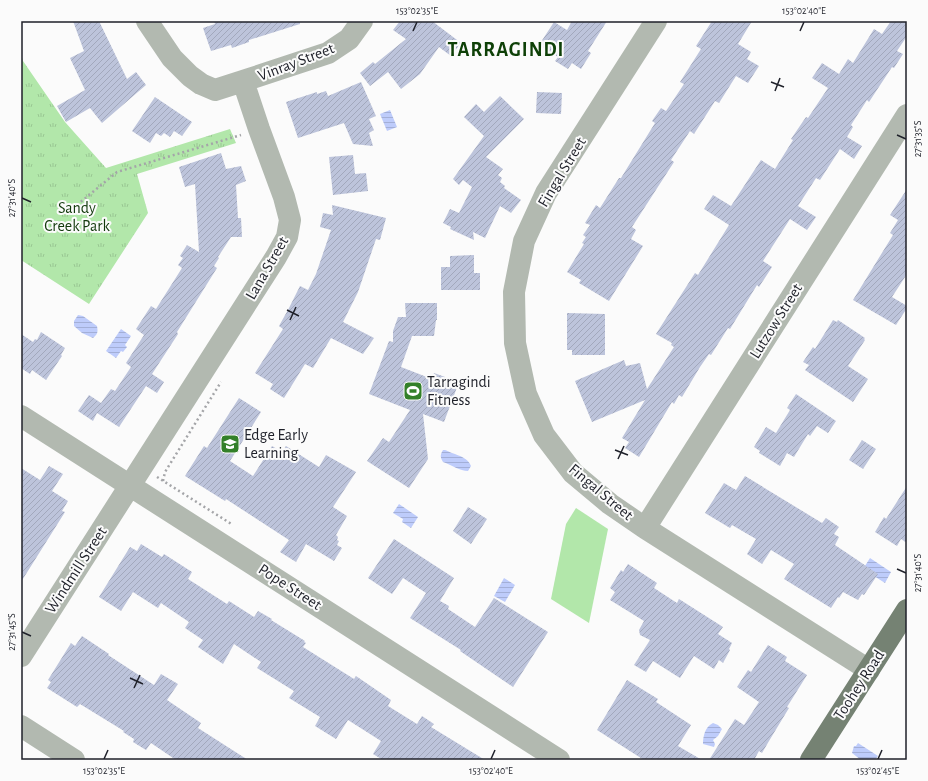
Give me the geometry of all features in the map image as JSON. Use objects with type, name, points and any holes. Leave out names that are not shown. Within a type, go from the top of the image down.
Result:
[{"type":"main road","name":"Toohey Road","points":[[811,760],[907,610]]},
{"type":"street","points":[[147,21],[172,58],[190,76],[201,84],[215,90],[244,81]]},
{"type":"street","name":"Vinray Street","points":[[244,81],[328,53],[349,39],[362,21]]},
{"type":"street","name":"Fingal Street","points":[[656,21],[546,193],[524,241],[514,292],[515,342],[526,394],[544,435],[573,473],[610,504],[645,528],[869,670]]},
{"type":"street","name":"Lana Street","points":[[130,485],[276,257],[287,237],[290,220],[284,197],[259,130],[244,81]]},
{"type":"street","name":"Lutzow Street","points":[[645,528],[907,115]]},
{"type":"street","name":"Pope Street","points":[[21,416],[559,760]]},
{"type":"street","name":"Windmill Street","points":[[21,656],[130,485]]},
{"type":"street","points":[[21,726],[74,760]]},
{"type":"path","points":[[77,205],[117,172],[248,133]]},
{"type":"path","points":[[163,480],[165,472],[221,382]]},
{"type":"path","points":[[153,476],[163,480],[233,525]]},
{"type":"green space","name":"Sandy Creek Park","points":[[21,54],[23,61],[65,122],[106,168],[230,129],[236,143],[137,174],[148,213],[89,304],[21,260]]},
{"type":"green space","points":[[576,508],[608,529],[589,623],[551,599],[566,524]]},
{"type":"water","points":[[390,110],[397,127],[387,131],[380,114]]},
{"type":"water","points":[[78,315],[83,316],[97,326],[97,333],[93,338],[82,333],[74,326],[74,321]]},
{"type":"water","points":[[121,329],[131,336],[125,345],[127,347],[123,352],[121,351],[116,358],[106,351]]},
{"type":"water","points":[[443,450],[466,459],[471,466],[468,471],[443,462],[441,459],[441,453]]},
{"type":"water","points":[[399,504],[418,517],[411,528],[402,522],[403,519],[393,513]]},
{"type":"water","points":[[870,558],[891,572],[885,583],[863,569]]},
{"type":"water","points":[[504,578],[515,585],[505,602],[494,596]]},
{"type":"water","points":[[713,723],[722,729],[718,736],[713,740],[715,744],[714,747],[703,744],[705,732]]},
{"type":"water","points":[[858,743],[878,756],[875,760],[861,760],[852,753],[854,746]]},
{"type":"building","points":[[73,21],[99,21],[127,79],[136,72],[146,85],[102,123],[90,108],[66,122],[57,106],[85,90],[70,58],[84,51]]},
{"type":"building","points":[[214,21],[300,21],[300,24],[249,40],[249,42],[232,48],[231,45],[211,51],[203,28],[215,24]]},
{"type":"building","points":[[400,21],[432,21],[461,43],[451,56],[439,47],[420,74],[401,89],[388,72],[370,86],[360,73],[373,62],[375,64],[406,39],[393,30]]},
{"type":"building","points":[[572,21],[607,21],[588,51],[591,53],[581,69],[572,63],[568,69],[555,61],[558,57],[539,45],[554,22],[567,30]]},
{"type":"building","points":[[712,21],[752,21],[738,44],[751,52],[747,59],[759,66],[748,83],[736,76],[719,103],[715,101],[694,134],[690,131],[671,160],[674,162],[632,227],[636,230],[631,239],[643,246],[609,301],[579,283],[581,280],[567,272],[584,244],[582,243],[586,237],[583,235],[590,225],[585,223],[596,205],[600,208],[619,178],[621,178],[655,123],[652,121],[661,108],[666,111],[684,84],[680,82],[701,49],[696,46]]},
{"type":"building","points":[[891,21],[907,21],[907,36],[897,51],[903,54],[894,68],[892,67],[869,102],[867,100],[851,125],[853,127],[847,137],[862,146],[854,159],[840,149],[820,180],[816,178],[798,206],[816,217],[807,230],[790,219],[763,261],[772,267],[759,287],[757,285],[730,329],[728,328],[711,355],[709,354],[700,367],[682,397],[679,395],[674,404],[672,402],[639,457],[625,448],[629,442],[622,438],[645,400],[592,422],[575,381],[624,360],[626,366],[640,363],[647,389],[674,347],[671,345],[672,343],[656,334],[695,273],[698,275],[729,225],[704,209],[713,195],[731,206],[761,160],[775,169],[793,140],[791,139],[806,117],[808,118],[828,88],[812,78],[822,63],[839,74],[848,59],[853,63],[874,29],[882,34]]},
{"type":"building","points":[[361,82],[376,116],[369,119],[374,130],[369,133],[373,146],[353,144],[344,123],[298,138],[286,102],[317,92],[317,94],[326,91],[328,96]]},
{"type":"building","points":[[537,92],[562,93],[561,114],[536,113]]},
{"type":"building","points":[[500,96],[524,119],[486,157],[503,169],[498,175],[502,178],[500,182],[505,186],[504,188],[521,200],[511,213],[500,206],[485,238],[473,232],[474,240],[450,229],[451,227],[443,223],[450,209],[459,213],[472,187],[463,180],[459,185],[453,179],[484,136],[464,117],[476,104],[484,112]]},
{"type":"building","points":[[155,97],[192,122],[182,136],[174,131],[170,137],[164,133],[161,136],[156,133],[150,143],[132,131]]},
{"type":"building","points":[[221,153],[226,169],[241,166],[246,181],[236,185],[238,218],[241,218],[242,237],[231,237],[218,257],[219,258],[214,266],[217,268],[177,332],[178,334],[152,374],[164,382],[157,393],[146,386],[119,427],[97,413],[93,421],[78,411],[89,395],[101,403],[111,389],[115,391],[131,367],[126,363],[144,335],[136,329],[151,306],[156,309],[182,268],[178,265],[183,258],[180,256],[187,245],[199,252],[195,184],[185,187],[179,167]]},
{"type":"building","points":[[353,155],[355,174],[366,173],[368,191],[333,195],[329,157]]},
{"type":"building","points":[[907,189],[907,274],[892,297],[907,306],[907,308],[896,325],[853,300],[893,235],[890,233],[898,220],[890,215]]},
{"type":"building","points":[[332,205],[386,218],[380,240],[376,239],[358,292],[343,322],[374,338],[363,354],[331,338],[313,368],[305,364],[284,398],[270,389],[273,384],[255,373],[283,329],[279,326],[300,286],[308,290],[316,274],[331,230],[320,227],[323,213],[333,215]]},
{"type":"building","points":[[474,255],[474,273],[480,273],[480,290],[441,290],[441,267],[450,267],[450,256]]},
{"type":"building","points":[[405,303],[437,303],[437,320],[434,336],[412,336],[401,367],[432,379],[434,373],[459,382],[444,422],[423,414],[428,459],[409,488],[367,461],[383,438],[389,442],[410,410],[369,394],[389,341],[393,342],[393,331],[398,317],[406,317]]},
{"type":"building","points":[[567,313],[605,314],[605,355],[572,355],[572,350],[567,350]]},
{"type":"building","points":[[833,320],[837,322],[838,320],[865,338],[848,366],[868,379],[853,402],[805,370],[809,365],[803,362],[813,347],[815,349]]},
{"type":"building","points":[[41,332],[65,348],[61,355],[62,356],[46,380],[32,370],[30,374],[21,368],[21,334],[33,342],[35,339],[37,340]]},
{"type":"building","points":[[796,394],[836,421],[828,433],[817,426],[810,436],[808,434],[794,457],[787,453],[780,466],[759,453],[760,451],[754,447],[766,427],[776,433],[790,410],[787,408]]},
{"type":"building","points":[[239,398],[261,412],[230,461],[253,476],[272,446],[282,452],[286,446],[319,467],[326,455],[356,472],[333,507],[347,516],[336,535],[338,537],[337,540],[339,541],[337,545],[342,548],[334,561],[306,544],[296,562],[280,552],[289,540],[226,499],[225,501],[185,476],[204,446],[207,448]]},
{"type":"building","points":[[862,440],[876,449],[863,469],[849,460]]},
{"type":"building","points":[[49,466],[63,474],[52,491],[68,501],[62,511],[65,512],[21,582],[21,468],[40,480]]},
{"type":"building","points":[[745,476],[822,523],[826,518],[839,527],[834,534],[839,537],[835,545],[878,574],[864,595],[862,594],[858,600],[843,592],[831,608],[784,579],[794,564],[771,550],[762,564],[747,554],[756,539],[732,525],[730,528],[705,513],[724,483],[736,490]]},
{"type":"building","points":[[907,486],[907,543],[901,539],[897,546],[875,532],[884,517],[886,519]]},
{"type":"building","points":[[468,507],[487,519],[471,544],[453,531]]},
{"type":"building","points":[[394,539],[454,578],[440,601],[449,606],[448,609],[475,627],[494,598],[548,632],[513,687],[460,651],[461,650],[410,618],[426,593],[403,578],[392,594],[368,578]]},
{"type":"building","points":[[141,544],[162,557],[164,554],[192,572],[188,579],[227,604],[229,601],[254,617],[258,611],[272,619],[271,620],[305,641],[304,642],[306,643],[303,647],[354,679],[356,676],[391,700],[388,706],[417,724],[422,716],[434,724],[431,727],[485,760],[383,760],[373,754],[381,741],[348,720],[336,739],[315,726],[320,717],[289,698],[294,691],[257,668],[261,662],[234,644],[223,664],[198,647],[203,640],[185,628],[189,622],[161,603],[158,608],[133,592],[121,611],[99,597],[130,547],[137,551]]},
{"type":"building","points":[[628,564],[657,583],[654,588],[677,603],[679,599],[723,627],[718,634],[732,643],[723,663],[719,660],[714,669],[694,656],[680,678],[653,661],[646,672],[634,665],[650,640],[640,635],[639,630],[644,621],[610,600],[615,592],[610,588],[621,570],[623,572]]},
{"type":"building","points":[[82,636],[154,685],[161,674],[178,684],[167,700],[201,723],[198,728],[248,760],[176,760],[151,743],[146,750],[133,742],[134,739],[123,732],[124,731],[80,704],[77,707],[47,688],[51,682],[48,680],[71,643],[75,646]]},
{"type":"building","points":[[768,645],[787,657],[785,661],[807,675],[787,707],[789,708],[762,753],[759,751],[754,760],[709,760],[735,719],[744,725],[759,702],[737,687],[748,670],[751,672]]},
{"type":"building","points":[[627,680],[658,699],[656,702],[691,725],[678,746],[702,760],[644,760],[597,730]]},
{"type":"place","name":"Tarragindi Fitness","points":[[413,391]]},
{"type":"place","name":"Edge Early Learning","points":[[230,444]]},
{"type":"district","name":"TARRAGINDI","points":[[506,50]]}]
